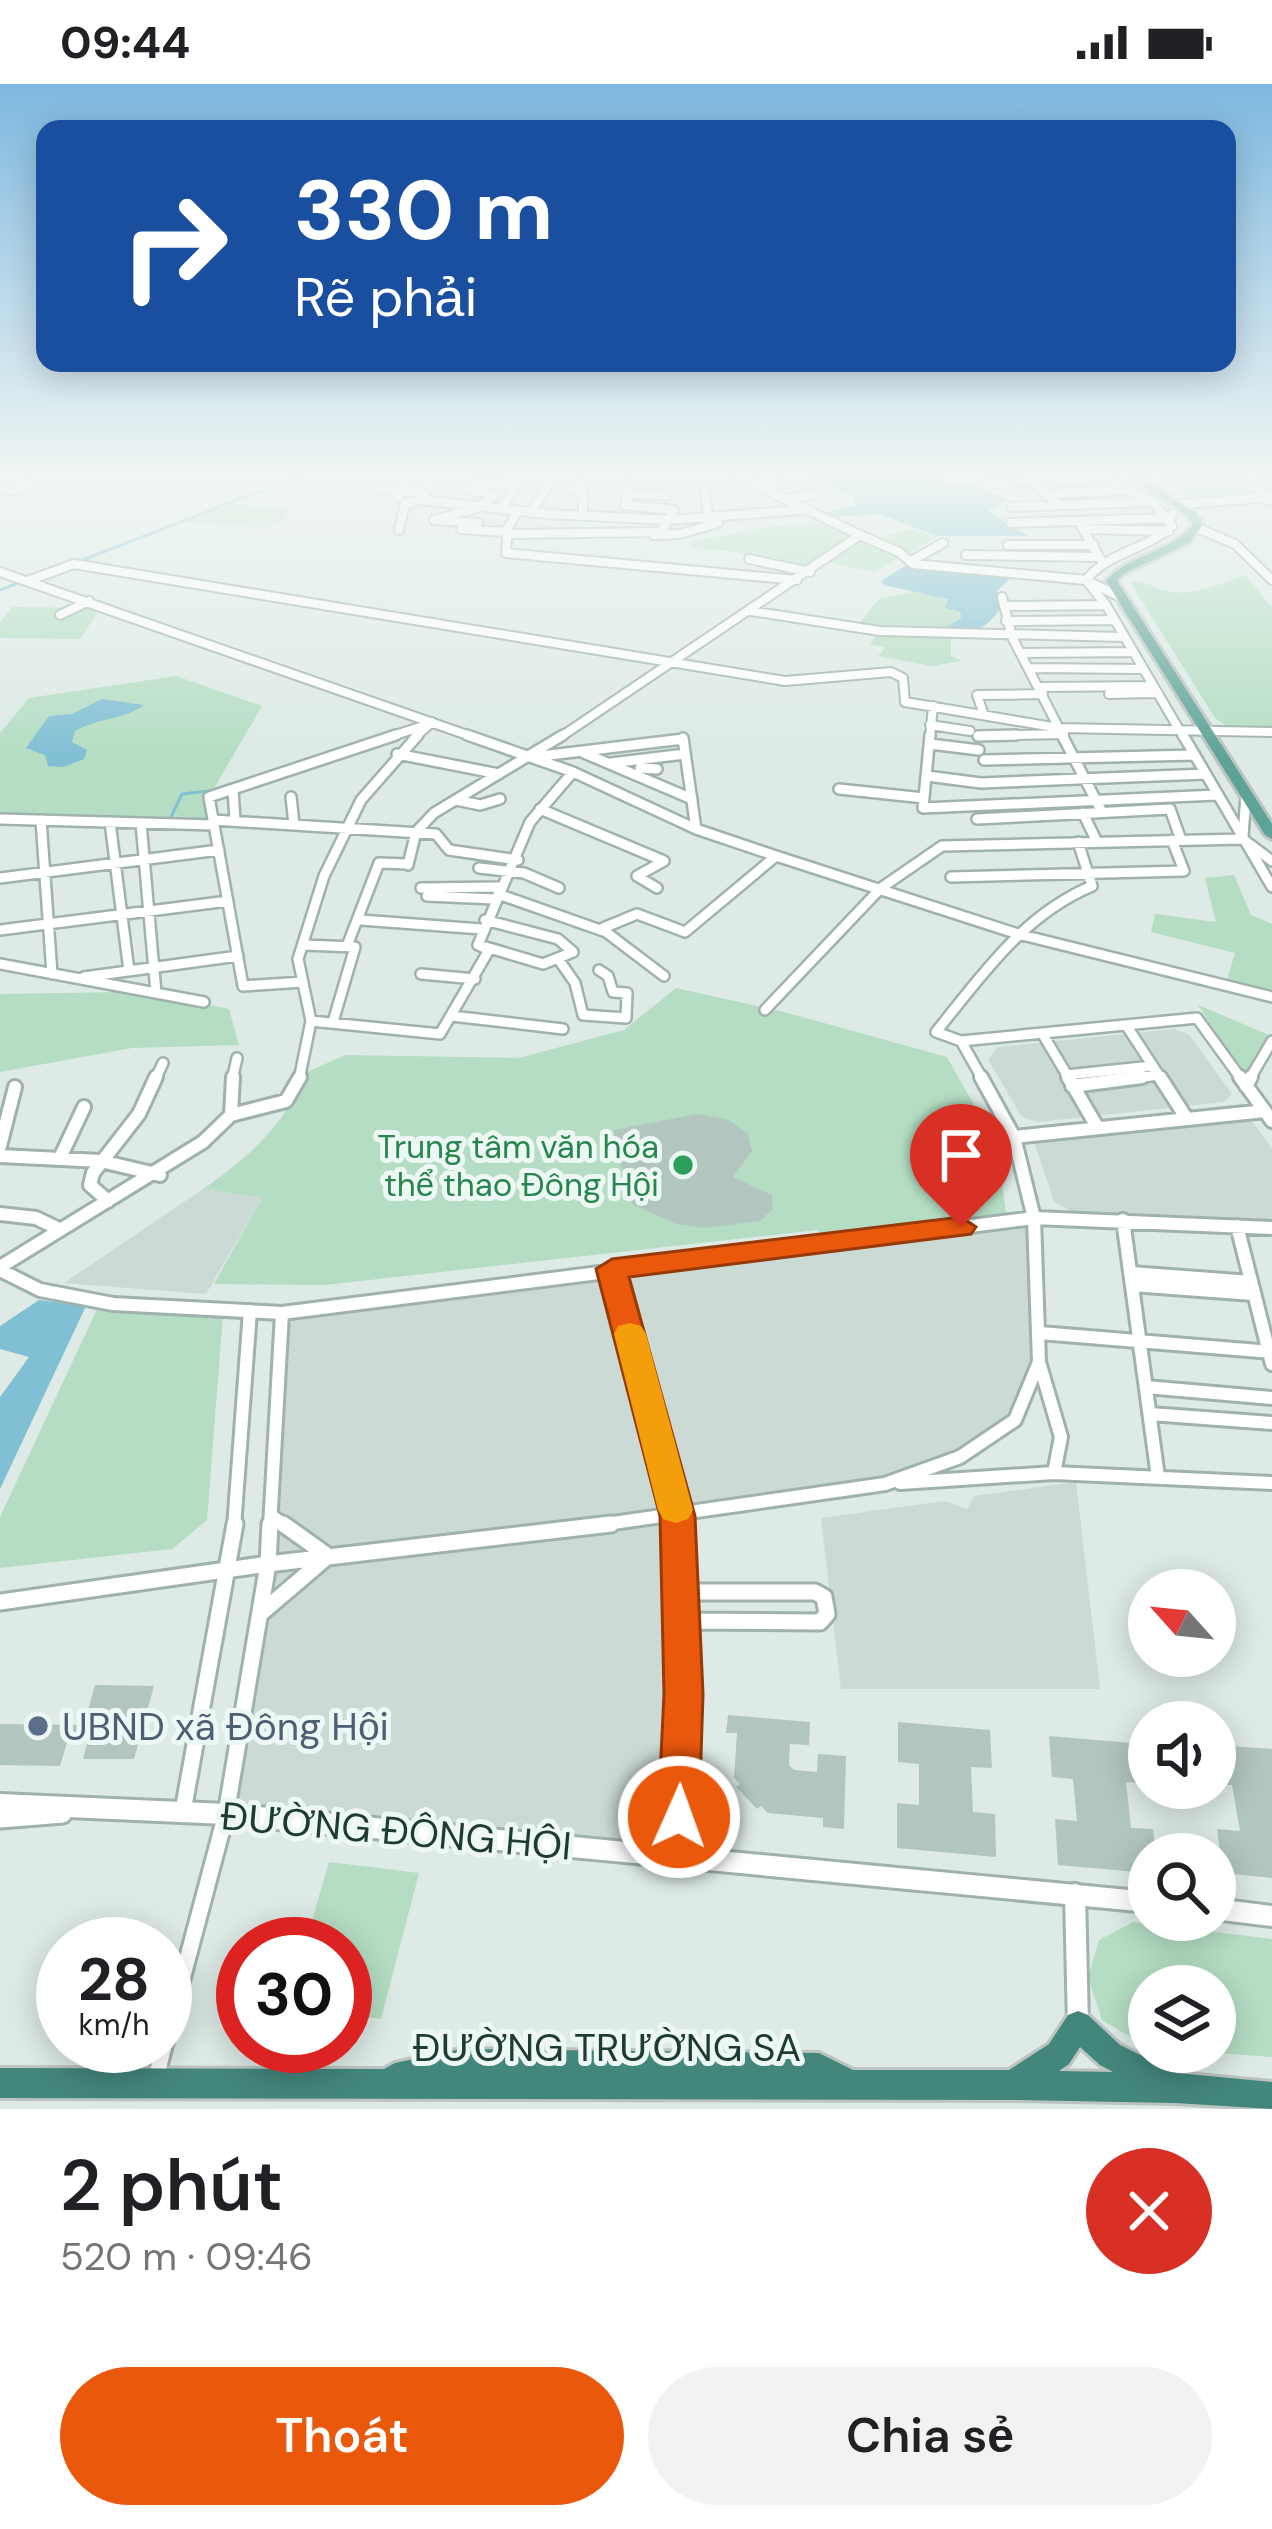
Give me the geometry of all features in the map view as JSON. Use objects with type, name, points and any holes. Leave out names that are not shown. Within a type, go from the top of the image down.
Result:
[{"type":"highway","points":[[1013,2085],[1059,2054],[1078,2025],[1110,2055],[1175,2088]]},
{"type":"highway","name":"ĐƯỜNG TRƯỜNG SA","points":[[0,2083],[150,2098],[363,2086],[1013,2085],[1175,2088],[1272,2097]]},
{"type":"highway","points":[[1223,2094],[1272,2083]]},
{"type":"main road","points":[[1125,570],[1111,581],[1118,596],[1209,730],[1272,835]]},
{"type":"street","points":[[30,580],[59,570]]},
{"type":"street","points":[[107,570],[785,681],[891,672],[903,678],[905,702],[1061,731]]},
{"type":"street","points":[[684,570],[797,580]]},
{"type":"street","points":[[798,570],[810,572]]},
{"type":"street","points":[[346,946],[379,863],[408,864],[416,832],[434,813],[530,757],[814,570]]},
{"type":"street","points":[[964,570],[1086,580],[1118,596]]},
{"type":"street","points":[[1086,580],[1093,570]]},
{"type":"street","points":[[0,572],[573,772],[696,830],[1018,934],[1272,997]]},
{"type":"street","points":[[1024,578],[1032,593]]},
{"type":"street","points":[[1086,580],[1106,605],[1272,887]]},
{"type":"street","points":[[1102,812],[1012,637],[1003,601],[1106,605]]},
{"type":"street","points":[[60,615],[85,602]]},
{"type":"street","points":[[751,610],[880,631],[1122,637]]},
{"type":"street","points":[[1006,621],[1113,620]]},
{"type":"street","points":[[1021,652],[1132,652]]},
{"type":"street","points":[[1030,668],[1142,669]]},
{"type":"street","points":[[984,715],[977,694],[1155,690]]},
{"type":"street","points":[[1109,694],[1155,690]]},
{"type":"street","points":[[933,706],[923,808],[1217,795]]},
{"type":"street","points":[[429,724],[397,754],[345,827],[298,959],[310,1043],[294,1093],[286,1101],[231,1115],[160,1175],[59,1228],[0,1269],[40,1291],[113,1304],[282,1313],[1034,1218],[1272,1228]]},
{"type":"street","points":[[303,982],[243,986],[209,797],[429,724]]},
{"type":"street","points":[[930,725],[974,734],[1272,732]]},
{"type":"street","points":[[530,757],[683,738],[696,830]]},
{"type":"street","points":[[931,744],[982,755],[1195,755]]},
{"type":"street","points":[[575,752],[635,767],[686,754]]},
{"type":"street","points":[[397,754],[501,774]]},
{"type":"street","points":[[656,763],[658,784]]},
{"type":"street","points":[[635,767],[692,802]]},
{"type":"street","points":[[478,945],[497,893],[518,860],[530,822],[573,772]]},
{"type":"street","points":[[927,776],[981,783],[1206,774]]},
{"type":"street","points":[[233,789],[236,821]]},
{"type":"street","points":[[839,789],[924,798]]},
{"type":"street","points":[[1243,839],[1246,793]]},
{"type":"street","points":[[291,797],[294,824]]},
{"type":"street","points":[[456,800],[480,805],[500,799]]},
{"type":"street","points":[[658,811],[692,802]]},
{"type":"street","points":[[540,809],[664,861],[637,876],[656,888]]},
{"type":"street","points":[[951,877],[1184,871],[1170,809],[977,819]]},
{"type":"street","points":[[1083,813],[1097,842]]},
{"type":"street","points":[[0,819],[236,821],[416,832],[436,834],[448,850],[518,860]]},
{"type":"street","points":[[41,820],[52,974]]},
{"type":"street","points":[[110,822],[129,971]]},
{"type":"street","points":[[140,823],[156,993]]},
{"type":"street","points":[[765,1010],[881,888],[942,845],[1243,839],[1272,861]]},
{"type":"street","points":[[1078,842],[1092,886],[1073,892],[1018,934],[936,1033],[961,1042],[1197,1018],[1268,1116]]},
{"type":"street","points":[[0,878],[219,850]]},
{"type":"street","points":[[603,928],[637,914],[685,932],[776,856]]},
{"type":"street","points":[[479,868],[510,872],[559,888]]},
{"type":"street","points":[[424,892],[497,893],[603,928],[623,938],[664,976]]},
{"type":"street","points":[[0,930],[228,901]]},
{"type":"street","points":[[362,920],[483,924],[558,939],[573,952],[543,964],[478,945]]},
{"type":"street","points":[[304,945],[355,947],[333,1022]]},
{"type":"street","points":[[310,1021],[434,1036],[475,979],[489,950],[478,945]]},
{"type":"street","points":[[75,978],[238,956]]},
{"type":"street","points":[[559,960],[575,983],[583,1015],[626,1018],[627,992],[613,992],[608,976],[599,970]]},
{"type":"street","points":[[0,964],[204,1002]]},
{"type":"street","points":[[421,974],[475,979]]},
{"type":"street","points":[[452,1016],[562,1029]]},
{"type":"street","points":[[1126,1025],[1185,1116]]},
{"type":"street","points":[[1042,1033],[1096,1125]]},
{"type":"street","points":[[1246,1086],[1272,1041]]},
{"type":"street","points":[[961,1042],[1014,1137],[1034,1218],[1039,1362],[1060,1437],[1054,1473]]},
{"type":"street","points":[[231,1115],[229,1096],[237,1058]]},
{"type":"street","points":[[108,1201],[91,1185],[101,1162],[128,1131],[163,1063]]},
{"type":"street","points":[[1070,1081],[1155,1071]]},
{"type":"street","points":[[0,1146],[15,1087]]},
{"type":"street","points":[[60,1159],[84,1108]]},
{"type":"street","points":[[1014,1137],[1185,1116],[1268,1116]]},
{"type":"street","points":[[0,1156],[101,1162],[160,1175]]},
{"type":"street","points":[[0,1214],[35,1218],[59,1228]]},
{"type":"street","points":[[1123,1220],[1159,1477]]},
{"type":"street","points":[[1040,1333],[1271,1356],[1237,1226]]},
{"type":"street","points":[[612,1269],[677,1516],[682,1621],[677,1858]]},
{"type":"street","points":[[1131,1279],[1252,1288]]},
{"type":"street","points":[[183,1811],[237,1510],[250,1311]]},
{"type":"street","points":[[192,1943],[226,1814],[268,1564],[282,1313]]},
{"type":"street","points":[[884,1484],[960,1456],[1015,1420],[1039,1362]]},
{"type":"street","points":[[1146,1387],[1272,1398]]},
{"type":"street","points":[[1150,1414],[1272,1423]]},
{"type":"street","points":[[0,1602],[328,1556],[677,1516],[884,1484],[1054,1473],[1272,1483]]},
{"type":"street","points":[[273,1517],[328,1556]]},
{"type":"street","points":[[260,1614],[328,1556]]},
{"type":"street","points":[[681,1592],[815,1592],[824,1597],[826,1615],[820,1622],[682,1621]]},
{"type":"street","name":"ĐƯỜNG ĐÔNG HỘI","points":[[0,1804],[226,1814],[1128,1900]]},
{"type":"street","points":[[0,1820],[150,1809]]},
{"type":"street","points":[[1075,1894],[1078,2025]]},
{"type":"street","points":[[1236,1912],[1272,1916]]},
{"type":"shaded area","points":[[1174,1029],[1189,1035],[1232,1094],[1224,1102],[1037,1122],[1021,1116],[988,1059],[998,1047]]},
{"type":"shaded area","points":[[1250,1118],[1272,1149],[1272,1222],[1070,1211],[1054,1201],[1034,1142],[1039,1136]]},
{"type":"shaded area","points":[[203,1189],[262,1198],[206,1294],[64,1283]]},
{"type":"shaded area","points":[[1034,1218],[1039,1362],[1015,1420],[960,1457],[885,1484],[678,1516],[677,1858],[226,1814],[268,1564],[282,1313]]},
{"type":"shaded area","points":[[1076,1482],[1100,1689],[841,1689],[821,1518],[944,1501],[967,1509],[974,1496]]},
{"type":"green space","points":[[1245,575],[1272,608],[1272,727],[1228,727],[1215,718],[1130,582],[1187,592]]},
{"type":"green space","points":[[917,591],[955,606],[961,618],[945,628],[951,634],[951,656],[962,661],[931,666],[878,656],[886,647],[870,645],[879,631],[856,627],[879,599]]},
{"type":"green space","points":[[12,607],[101,608],[80,639],[0,638],[0,623]]},
{"type":"green space","points":[[176,676],[262,706],[209,797],[214,825],[0,819],[0,733],[29,698]]},
{"type":"green space","points":[[1234,875],[1251,915],[1272,924],[1272,994],[1226,983],[1235,953],[1151,932],[1155,914],[1216,922],[1205,878]]},
{"type":"green space","points":[[676,988],[947,1057],[997,1146],[1007,1221],[824,1243],[818,1230],[325,1285],[214,1284],[262,1198],[203,1189],[248,1154],[276,1124],[301,1075],[345,1055],[519,1058],[624,1030]]},
{"type":"green space","points":[[156,993],[229,1009],[239,1045],[132,1048],[0,1072],[0,994]]},
{"type":"green space","points":[[1198,1005],[1269,1035],[1250,1074],[1244,1075]]},
{"type":"green space","points":[[99,1305],[223,1315],[207,1520],[172,1549],[0,1568],[0,1517]]},
{"type":"green space","points":[[329,1862],[419,1873],[381,2019],[372,2018],[372,1917],[313,1917]]},
{"type":"green space","points":[[1128,1925],[1128,1941],[1236,1941],[1236,1935],[1272,1939],[1272,2057],[1236,2054],[1236,1965],[1128,1965],[1128,2035],[1102,2020],[1088,1977],[1099,1940]]},
{"type":"water","points":[[899,570],[1012,576],[997,591],[1001,607],[990,621],[972,630],[947,632],[945,628],[961,618],[960,612],[945,608],[948,599],[883,585],[882,580]]},
{"type":"water","points":[[102,699],[144,705],[75,731],[72,742],[87,750],[84,759],[63,767],[48,766],[45,755],[26,748],[49,716],[72,714]]},
{"type":"water","points":[[39,1300],[86,1306],[0,1489],[0,1397],[29,1357],[0,1349],[0,1326]]},
{"type":"building","name":"Trung tâm văn hóa thể thao Đông Hội","points":[[698,1114],[729,1120],[748,1134],[752,1151],[733,1177],[772,1195],[773,1209],[760,1221],[704,1228],[676,1224],[632,1204],[639,1168],[622,1169],[614,1130]]},
{"type":"building","name":"UBND xã Đông Hội","points":[[95,1685],[154,1686],[134,1759],[83,1759],[89,1737],[69,1736],[60,1766],[0,1765],[0,1724],[84,1725]]},
{"type":"building","points":[[728,1715],[810,1722],[809,1745],[790,1744],[789,1765],[794,1770],[817,1772],[818,1754],[846,1756],[844,1829],[823,1827],[823,1818],[757,1809],[736,1787],[740,1784],[734,1778],[737,1733],[726,1733]]},
{"type":"building","points":[[898,1722],[990,1730],[992,1768],[971,1767],[973,1812],[995,1814],[996,1857],[897,1848],[897,1803],[919,1805],[919,1764],[898,1762]]},
{"type":"building","points":[[1049,1736],[1128,1743],[1131,1828],[1153,1829],[1153,1833],[1128,1833],[1128,1871],[1058,1865],[1055,1819],[1077,1821],[1073,1779],[1052,1777]]},
{"type":"building","points":[[1236,1746],[1272,1749],[1272,1878],[1236,1874],[1236,1833],[1218,1833],[1217,1829],[1240,1831]]},
{"type":"waterway","points":[[0,590],[21,582]]},
{"type":"waterway","points":[[402,729],[421,722]]},
{"type":"waterway","points":[[170,819],[182,794],[217,790]]},
{"type":"slow traffic","points":[[630,1334],[676,1510]]},
{"type":"place","name":"Trung tâm văn hóa thể thao Đông Hội","points":[[683,1165]]},
{"type":"place","name":"UBND xã Đông Hội","points":[[38,1726]]},
{"type":"route","points":[[679,1817],[683,1694],[677,1516],[612,1269],[961,1227]]}]
